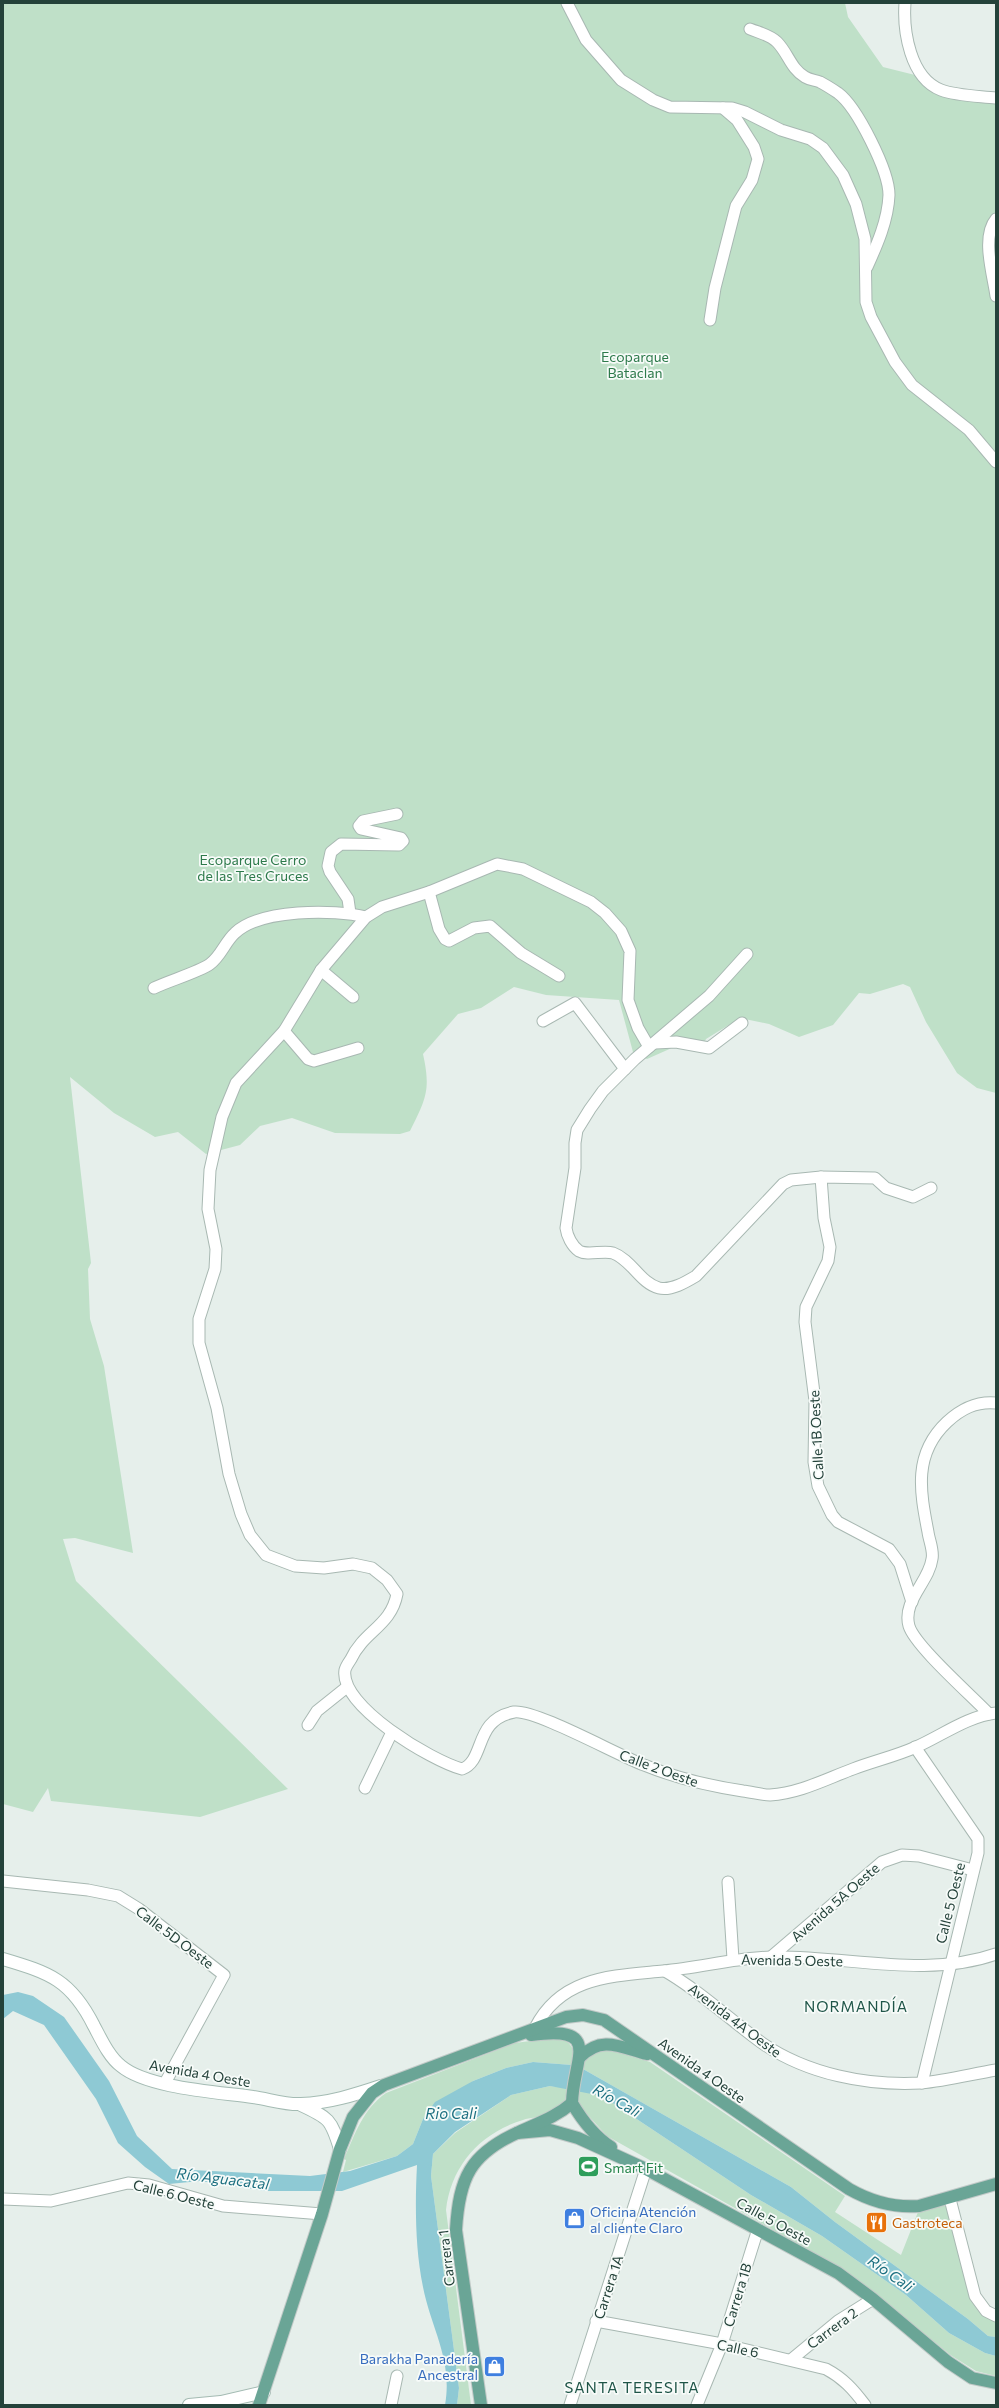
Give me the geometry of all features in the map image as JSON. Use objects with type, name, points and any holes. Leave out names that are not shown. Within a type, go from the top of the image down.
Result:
[{"type":"main road","name":"Avenida 4 Oeste","points":[[260,2405],[322,2214],[339,2154],[353,2117],[372,2093],[384,2085],[566,2017],[583,2015],[604,2020],[652,2055],[849,2190],[870,2201],[907,2207],[950,2199],[996,2184]]},
{"type":"main road","points":[[511,2037],[554,2032],[567,2033],[576,2041],[580,2047],[572,2099],[582,2120],[601,2140],[646,2169]]},
{"type":"main road","points":[[579,2059],[594,2045],[602,2043],[652,2055]]},
{"type":"main road","name":"Carrera 1","points":[[481,2405],[456,2230],[458,2201],[468,2174],[480,2155],[517,2133],[556,2116],[572,2099]]},
{"type":"main road","name":"Calle 5 Oeste","points":[[517,2133],[550,2130],[578,2138],[646,2169],[838,2273],[873,2299],[948,2362],[972,2378],[996,2383]]},
{"type":"street","points":[[567,3],[586,40],[621,80],[653,100],[670,107],[724,108],[745,112],[781,130],[810,139],[823,148],[843,175],[856,204],[865,239],[866,302],[871,317],[895,362],[912,385],[969,430],[996,462]]},
{"type":"street","points":[[906,3],[907,36],[913,57],[923,77],[942,90],[996,98]]},
{"type":"street","points":[[750,29],[767,35],[777,42],[790,63],[805,77],[821,82],[839,94],[860,120],[882,168],[889,194],[883,224],[865,270]]},
{"type":"street","points":[[710,320],[715,288],[736,206],[752,180],[758,159],[754,147],[737,120],[724,108]]},
{"type":"street","points":[[996,219],[990,228],[989,244],[996,296]]},
{"type":"street","points":[[350,913],[348,898],[330,872],[328,866],[331,852],[341,844],[399,845],[403,841],[401,838],[361,829],[359,826],[363,820],[397,814]]},
{"type":"street","points":[[308,1725],[317,1711],[347,1687],[345,1670],[354,1651],[367,1635],[383,1624],[395,1608],[397,1594],[387,1580],[372,1568],[354,1564],[324,1568],[295,1566],[266,1555],[250,1535],[229,1474],[217,1408],[199,1343],[199,1319],[215,1269],[216,1249],[208,1209],[210,1170],[222,1117],[236,1083],[284,1031],[321,970],[366,917],[382,907],[429,892],[497,864],[523,869],[591,902],[605,913],[621,931],[630,951],[628,1000],[638,1028],[652,1045]]},
{"type":"street","points":[[429,892],[439,929],[444,939],[449,941],[474,928],[490,926],[521,953],[559,976]]},
{"type":"street","points":[[154,988],[209,965],[218,957],[236,932],[251,924],[268,918],[322,912],[350,913],[366,917]]},
{"type":"street","points":[[747,954],[709,996],[625,1069],[603,1091],[577,1130],[575,1168],[566,1228],[575,1248],[581,1252],[612,1252],[628,1261],[650,1284],[660,1288],[682,1284],[696,1276],[711,1263],[783,1184],[791,1180],[820,1177],[875,1178],[893,1191],[913,1197],[931,1188]]},
{"type":"street","points":[[321,970],[353,997]]},
{"type":"street","points":[[543,1022],[575,1003],[625,1069]]},
{"type":"street","points":[[652,1045],[676,1042],[708,1048],[742,1023]]},
{"type":"street","points":[[284,1031],[308,1059],[314,1061],[358,1048]]},
{"type":"street","name":"Calle 1B Oeste","points":[[820,1177],[824,1218],[830,1247],[828,1261],[806,1307],[805,1322],[815,1401],[814,1462],[818,1486],[832,1515],[838,1522],[889,1549],[900,1564],[912,1602]]},
{"type":"street","points":[[992,1713],[920,1644],[910,1628],[907,1617],[912,1602],[932,1558],[920,1484],[925,1452],[933,1436],[957,1412],[972,1405],[996,1403]]},
{"type":"street","name":"Calle 2 Oeste","points":[[347,1687],[356,1699],[392,1732],[451,1766],[462,1769],[472,1763],[487,1728],[499,1717],[514,1712],[525,1713],[574,1732],[644,1765],[710,1786],[769,1795],[793,1792],[812,1786],[915,1748],[992,1713]]},
{"type":"street","points":[[366,1788],[392,1732]]},
{"type":"street","name":"Calle 5 Oeste","points":[[915,1748],[978,1840],[978,1853],[922,2083]]},
{"type":"street","name":"Avenida 5A Oeste","points":[[772,1957],[882,1862],[902,1856],[920,1856],[973,1870]]},
{"type":"street","name":"Calle 5D Oeste","points":[[3,1881],[88,1890],[118,1896],[139,1909],[224,1975],[165,2084]]},
{"type":"street","points":[[728,1882],[733,1959]]},
{"type":"street","name":"Avenida 5 Oeste","points":[[535,2028],[545,2011],[567,1991],[596,1979],[626,1974],[665,1971],[733,1959],[772,1957],[950,1965],[977,1961],[996,1954]]},
{"type":"street","name":"Avenida 4 Oeste","points":[[3,1959],[47,1974],[58,1980],[78,1999],[120,2066],[142,2078],[165,2084],[300,2104],[337,2100],[384,2085]]},
{"type":"street","name":"Avenida 4A Oeste","points":[[665,1971],[685,1983],[761,2042],[783,2057],[802,2065],[863,2080],[886,2083],[922,2083],[996,2070]]},
{"type":"street","name":"Avenida 4 Oeste","points":[[300,2104],[324,2116],[334,2128],[339,2154]]},
{"type":"street","name":"Carrera 1A","points":[[570,2405],[646,2169]]},
{"type":"street","name":"Calle 6 Oeste","points":[[3,2199],[50,2201],[128,2183],[149,2185],[223,2206],[322,2214]]},
{"type":"street","points":[[950,2199],[975,2296],[986,2311],[996,2316]]},
{"type":"street","name":"Carrera 1B","points":[[697,2405],[722,2344],[758,2229]]},
{"type":"street","name":"Carrera 2","points":[[792,2359],[828,2329],[873,2299]]},
{"type":"street","name":"Calle 6","points":[[596,2321],[722,2344],[792,2359],[826,2369],[840,2377],[853,2389],[865,2405]]},
{"type":"street","points":[[391,2405],[397,2376]]},
{"type":"street","points":[[189,2405],[223,2403],[264,2392]]},
{"type":"green space","points":[[3,3],[845,3],[848,17],[883,67],[923,77],[933,85],[996,98],[996,219],[990,228],[996,296],[996,1093],[977,1088],[957,1073],[926,1022],[910,987],[903,984],[870,994],[859,993],[833,1025],[799,1037],[769,1024],[740,1018],[706,1039],[701,1049],[674,1047],[647,1059],[633,1052],[619,1000],[546,995],[514,987],[481,1008],[458,1014],[423,1054],[427,1077],[426,1094],[420,1111],[410,1131],[400,1134],[335,1133],[292,1118],[260,1126],[240,1145],[206,1154],[178,1132],[155,1137],[114,1113],[70,1077],[91,1263],[88,1269],[90,1319],[104,1366],[133,1553],[75,1538],[63,1539],[76,1581],[288,1789],[200,1817],[51,1801],[48,1788],[33,1812],[3,1804]]},
{"type":"green space","points":[[553,2038],[562,2039],[568,2042],[574,2052],[575,2057],[572,2065],[533,2062],[506,2068],[473,2081],[423,2119],[413,2144],[397,2156],[343,2172],[346,2160],[344,2159],[360,2123],[371,2107],[386,2093],[515,2043]]},
{"type":"green space","points":[[602,2047],[650,2062],[845,2196],[835,2212],[901,2255],[918,2212],[951,2204],[975,2296],[996,2316],[996,2337],[988,2336],[968,2319],[835,2222],[791,2187],[583,2069],[584,2059]]},
{"type":"green space","points":[[550,2086],[567,2088],[565,2102],[547,2115],[526,2119],[508,2126],[494,2133],[481,2143],[470,2153],[461,2166],[454,2179],[449,2194],[446,2210],[471,2405],[457,2405],[459,2388],[431,2176],[433,2154],[455,2133],[511,2095]]},
{"type":"green space","points":[[579,2090],[602,2096],[751,2195],[822,2236],[906,2295],[949,2333],[985,2353],[996,2356],[996,2376],[976,2371],[952,2356],[841,2268],[607,2136],[576,2102]]},
{"type":"water","name":"Rio Cali","points":[[18,1992],[33,1996],[64,2017],[109,2081],[137,2136],[172,2169],[310,2176],[350,2171],[397,2156],[413,2144],[423,2119],[435,2102],[473,2081],[506,2068],[533,2062],[572,2065],[583,2069],[791,2187],[835,2222],[968,2319],[988,2336],[996,2337],[996,2356],[985,2353],[949,2333],[906,2295],[822,2236],[751,2195],[602,2096],[550,2086],[511,2095],[455,2132],[433,2154],[431,2176],[459,2388],[457,2405],[445,2405],[447,2389],[444,2359],[423,2287],[418,2257],[416,2210],[417,2165],[342,2191],[265,2191],[200,2181],[169,2184],[145,2167],[118,2143],[96,2099],[44,2025],[13,2011],[3,2019],[3,1995]]},
{"type":"place","name":"Smart Fit","points":[[588,2167]]},
{"type":"place","name":"Oficina Atención al cliente Claro","points":[[575,2219]]},
{"type":"place","name":"Gastroteca","points":[[876,2222]]},
{"type":"place","name":"Barakha Panadería Ancestral","points":[[494,2366]]},
{"type":"district","name":"NORMANDÍA","points":[[856,2006]]},
{"type":"district","name":"SANTA TERESITA","points":[[632,2387]]},
{"type":"park label","name":"Ecoparque Bataclan","points":[[635,364]]},
{"type":"park label","name":"Ecoparque Cerro de las Tres Cruces","points":[[253,868]]},
{"type":"water label","name":"Río Cali","points":[[617,2100]]},
{"type":"water label","name":"Río Aguacatal","points":[[223,2178]]},
{"type":"water label","name":"Río Cali","points":[[891,2273]]}]
